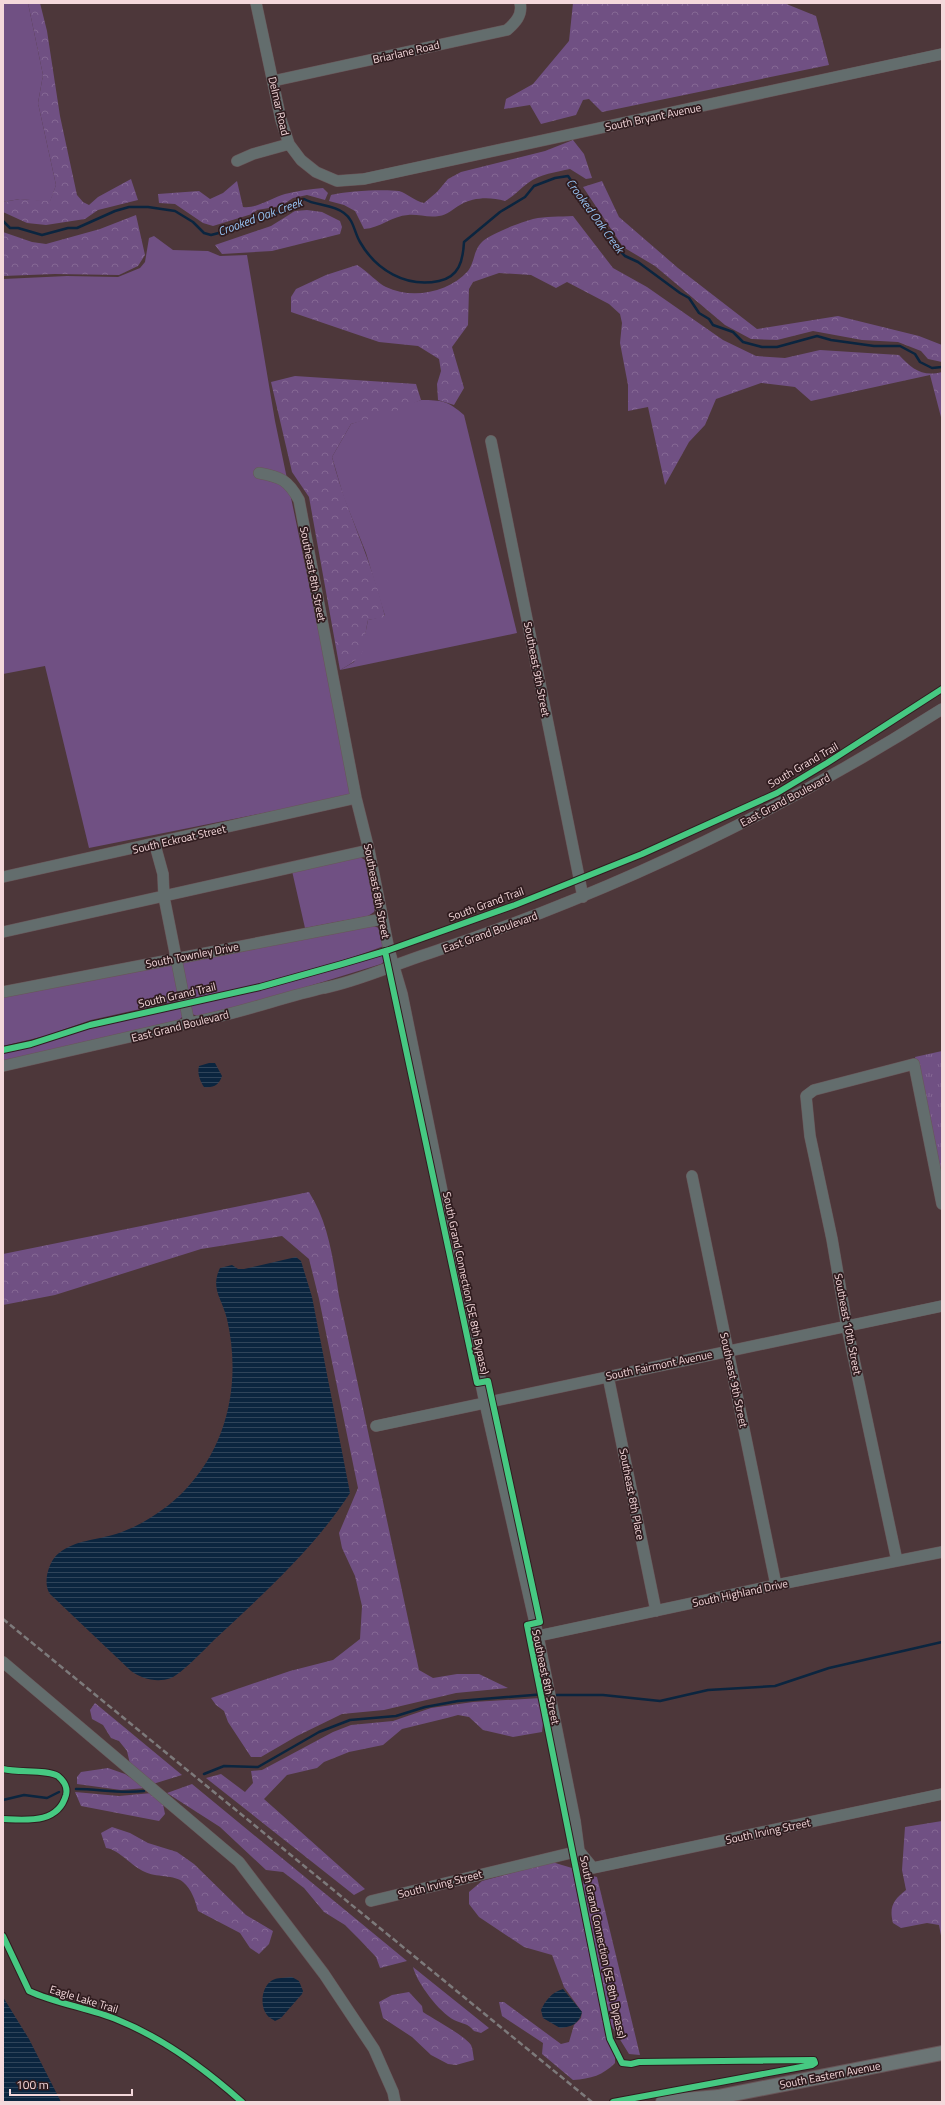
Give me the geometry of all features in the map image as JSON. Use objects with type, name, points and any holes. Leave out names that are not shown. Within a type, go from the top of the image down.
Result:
[{"type":"main road","name":"South Eastern Avenue","points":[[663,2102],[718,2097],[942,2054]]},
{"type":"main road","name":"South Eastern Avenue","points":[[703,2102],[718,2097]]},
{"type":"street","name":"Delmar Road","points":[[256,3],[280,120],[290,144],[301,160],[316,172],[337,181],[364,179]]},
{"type":"street","name":"Briarlane Road","points":[[273,81],[507,30],[516,23],[521,8],[520,3]]},
{"type":"street","name":"South Bryant Avenue","points":[[364,179],[942,54]]},
{"type":"street","points":[[237,161],[253,154],[290,144]]},
{"type":"street","name":"Southeast 9th Street","points":[[491,441],[583,896]]},
{"type":"street","name":"Southeast 8th Street","points":[[259,473],[276,476],[290,484],[299,500],[356,798],[369,850],[382,919],[404,1002],[485,1403],[538,1636],[575,1821],[579,1851]]},
{"type":"street","name":"East Grand Boulevard","points":[[3,1066],[144,1035],[282,1000],[394,966],[512,924],[583,896],[679,854],[798,794],[881,748],[942,709]]},
{"type":"street","name":"South Eckroat Street","points":[[3,877],[155,845],[356,798]]},
{"type":"street","points":[[155,845],[163,874],[164,897],[189,1023]]},
{"type":"street","points":[[3,932],[164,897],[169,893],[369,850]]},
{"type":"street","name":"South Townley Drive","points":[[3,992],[382,919]]},
{"type":"street","name":"Southeast 10th Street","points":[[897,1561],[847,1327],[832,1239],[810,1136],[806,1096],[814,1090],[914,1064],[942,1204]]},
{"type":"street","name":"Southeast 9th Street","points":[[692,1176],[776,1585]]},
{"type":"street","name":"South Fairmont Avenue","points":[[376,1426],[728,1350],[847,1327],[942,1306]]},
{"type":"street","name":"Southeast 8th Place","points":[[608,1376],[656,1611]]},
{"type":"street","name":"South Highland Drive","points":[[538,1636],[776,1585],[942,1552]]},
{"type":"street","points":[[3,1662],[239,1862],[324,1974],[374,2049],[393,2092],[395,2102]]},
{"type":"street","name":"South Irving Street","points":[[371,1901],[579,1851],[593,1868],[942,1794]]},
{"type":"green space","points":[[3,3],[28,3],[43,75],[38,103],[56,185],[50,202],[20,199],[3,202]]},
{"type":"green space","points":[[28,3],[40,3],[47,31],[60,116],[77,195],[83,202],[89,205],[98,197],[131,179],[138,200],[98,210],[85,219],[46,225],[27,223],[3,212],[3,202],[20,199],[50,201],[56,185],[38,103],[43,75]]},
{"type":"green space","points":[[573,3],[784,3],[816,16],[829,65],[602,112],[589,99],[583,100],[576,115],[541,124],[530,105],[504,109],[506,99],[533,84],[569,41]]},
{"type":"green space","points":[[573,140],[584,154],[592,178],[586,179],[570,169],[548,174],[532,180],[505,201],[488,198],[476,199],[465,202],[442,215],[431,217],[412,215],[402,216],[375,227],[364,229],[355,211],[344,205],[329,201],[331,195],[355,191],[384,190],[399,191],[417,201],[424,203],[437,192],[448,179],[461,172],[545,151]]},
{"type":"green space","points":[[237,181],[243,207],[258,205],[285,194],[304,190],[323,188],[328,193],[325,200],[307,195],[293,198],[281,206],[257,210],[252,214],[213,226],[203,223],[175,204],[159,203],[158,194],[199,191],[210,199],[223,193]]},
{"type":"green space","points":[[602,181],[619,217],[678,268],[757,329],[838,316],[919,336],[942,345],[942,362],[928,359],[921,351],[898,342],[862,340],[813,331],[777,340],[751,339],[725,325],[655,266],[623,247],[583,187]]},
{"type":"green space","points":[[307,210],[322,212],[340,221],[342,227],[340,234],[272,251],[222,254],[215,245],[271,226],[295,211]]},
{"type":"green space","points":[[136,215],[145,255],[138,266],[119,275],[55,274],[3,276],[3,232],[32,242],[46,244],[100,229]]},
{"type":"green space","points":[[573,216],[613,268],[647,287],[723,340],[756,356],[785,358],[820,350],[899,355],[913,368],[923,373],[942,372],[942,421],[930,375],[811,401],[795,387],[761,383],[716,399],[705,425],[689,442],[665,485],[648,407],[628,411],[628,385],[620,343],[622,323],[620,314],[609,304],[567,282],[556,288],[531,275],[499,273],[473,282],[469,289],[468,325],[452,347],[464,388],[454,405],[438,400],[437,384],[441,371],[439,359],[418,346],[379,342],[291,312],[291,297],[296,289],[326,275],[357,265],[386,287],[396,291],[419,293],[441,289],[460,278],[468,271],[477,248],[483,241],[493,235],[533,219]]},
{"type":"green space","points":[[154,236],[173,250],[208,251],[220,256],[247,255],[275,421],[353,795],[89,848],[45,666],[3,674],[3,279],[67,276],[118,277],[140,268],[145,262],[149,238]]},
{"type":"green space","points":[[295,376],[416,384],[421,400],[394,412],[351,424],[332,457],[344,497],[374,577],[385,617],[368,620],[361,655],[340,670],[309,497],[292,472],[271,382]]},
{"type":"green space","points":[[421,400],[444,402],[464,415],[517,633],[340,670],[354,662],[365,635],[368,620],[385,616],[366,553],[344,498],[332,457],[351,424]]},
{"type":"green space","points":[[360,857],[365,860],[376,905],[374,912],[368,916],[305,928],[292,871]]},
{"type":"green space","points":[[374,926],[381,929],[384,946],[287,977],[212,995],[187,999],[182,967],[183,962]]},
{"type":"green space","points":[[385,951],[387,959],[381,964],[243,1005],[197,1016],[192,1014],[188,1004],[238,994],[288,981]]},
{"type":"green space","points":[[171,964],[174,967],[181,1000],[91,1020],[45,1036],[3,1046],[3,995]]},
{"type":"green space","points":[[182,1006],[183,1016],[179,1020],[3,1061],[3,1052],[29,1047],[90,1027]]},
{"type":"green space","points":[[942,1051],[942,1193],[915,1057]]},
{"type":"green space","points":[[309,1192],[316,1204],[326,1229],[329,1242],[339,1296],[419,1670],[433,1678],[457,1674],[479,1674],[508,1688],[456,1693],[384,1710],[342,1714],[297,1736],[261,1757],[251,1757],[228,1722],[224,1711],[216,1705],[211,1698],[290,1671],[333,1660],[360,1639],[362,1606],[355,1576],[342,1548],[339,1533],[358,1488],[319,1299],[309,1259],[282,1236],[201,1249],[55,1295],[3,1305],[3,1254]]},
{"type":"green space","points":[[541,1698],[544,1714],[542,1732],[513,1737],[483,1730],[469,1717],[458,1715],[402,1729],[383,1745],[349,1752],[324,1762],[317,1768],[287,1775],[264,1799],[365,1889],[354,1895],[206,1778],[221,1774],[245,1792],[253,1783],[251,1771],[262,1770],[333,1732],[351,1725],[393,1721],[431,1708],[473,1702]]},
{"type":"green space","points":[[95,1703],[182,1775],[153,1784],[130,1764],[127,1751],[119,1741],[111,1738],[103,1725],[92,1719],[90,1710]]},
{"type":"green space","points":[[108,1768],[125,1774],[146,1788],[121,1790],[77,1784],[77,1777],[81,1772]]},
{"type":"green space","points":[[192,1784],[407,1961],[380,1968],[376,1957],[359,1939],[345,1925],[324,1912],[304,1888],[283,1872],[266,1870],[220,1827],[167,1793]]},
{"type":"green space","points":[[75,1792],[119,1796],[152,1793],[163,1804],[165,1814],[159,1821],[81,1806]]},
{"type":"green space","points":[[942,1821],[942,1941],[939,1925],[927,1923],[901,1928],[893,1923],[892,1908],[898,1897],[906,1890],[902,1870],[905,1827]]},
{"type":"green space","points":[[112,1827],[130,1833],[148,1843],[177,1852],[194,1864],[246,1915],[273,1931],[269,1944],[259,1954],[250,1948],[240,1933],[198,1911],[191,1892],[183,1882],[175,1878],[149,1874],[135,1866],[121,1855],[111,1849],[106,1848],[101,1833]]},
{"type":"green space","points":[[552,1862],[572,1868],[600,2007],[615,2056],[615,2063],[606,2071],[596,2076],[573,2080],[542,2054],[543,2043],[502,2016],[499,2002],[504,2002],[561,2044],[569,2042],[574,2025],[581,2018],[582,2012],[564,1987],[552,1955],[524,1947],[479,1917],[469,1904],[469,1892],[482,1881]]},
{"type":"green space","points":[[588,1875],[597,1877],[640,2055],[629,2054],[611,2025],[582,1883]]},
{"type":"green space","points":[[413,1967],[489,2028],[481,2033],[474,2031],[467,2025],[448,2016],[435,2004],[424,1989],[415,1974]]},
{"type":"green space","points":[[409,1992],[422,2006],[423,2012],[456,2032],[471,2045],[474,2060],[456,2065],[448,2064],[431,2055],[412,2037],[383,2018],[379,2002],[392,1995]]},
{"type":"water","points":[[215,1063],[222,1076],[216,1085],[204,1087],[199,1077],[199,1066]]},
{"type":"water","points":[[296,1257],[301,1261],[312,1297],[350,1493],[336,1514],[304,1552],[269,1588],[186,1667],[171,1678],[155,1680],[145,1678],[131,1671],[50,1594],[47,1578],[50,1566],[55,1556],[72,1545],[116,1534],[144,1522],[178,1497],[200,1472],[212,1452],[221,1432],[228,1410],[231,1388],[233,1365],[231,1342],[227,1319],[218,1294],[216,1282],[220,1268],[232,1265],[238,1269],[244,1269]]},
{"type":"water","points":[[292,1977],[299,1981],[303,1991],[302,1994],[281,2018],[275,2021],[265,2012],[263,2007],[263,1993],[271,1981],[278,1978]]},
{"type":"water","points":[[563,1989],[582,2012],[577,2022],[568,2027],[560,2028],[543,2018],[541,2010],[549,1997],[555,1992]]},
{"type":"water","points":[[3,1997],[29,2039],[61,2102],[3,2102]]},
{"type":"waterway","name":"Crooked Oak Creek","points":[[3,221],[10,228],[18,228],[42,235],[68,228],[77,228],[115,211],[129,207],[148,207],[175,211],[193,222],[204,233],[211,235],[234,229],[265,213],[277,213],[284,211],[290,205],[304,199],[334,208],[344,213],[350,219],[360,242],[374,261],[393,275],[415,282],[427,282],[439,281],[451,276],[459,267],[461,262],[464,242],[500,212],[525,197],[534,186],[555,178],[568,176],[618,249],[625,256],[638,262],[689,298],[699,313],[709,319],[713,325],[733,332],[743,342],[762,347],[777,347],[817,336],[831,340],[874,346],[900,346],[915,354],[920,362],[932,368],[942,367]]},
{"type":"waterway","points":[[553,1695],[603,1695],[660,1701],[708,1690],[775,1686],[829,1668],[942,1642]]},
{"type":"waterway","points":[[204,1774],[224,1766],[258,1767],[319,1732],[350,1720],[396,1716],[425,1707],[458,1701],[546,1694]]},
{"type":"waterway","points":[[76,1789],[126,1792],[144,1791]]},
{"type":"waterway","points":[[3,1800],[24,1795],[47,1798],[59,1792]]},
{"type":"railway","points":[[3,1619],[592,2102]]},
{"type":"cycle path","name":"South Grand Trail","points":[[3,1050],[31,1044],[90,1025],[260,987],[342,964],[389,950],[515,905],[642,854],[777,793],[827,763],[942,689]]},
{"type":"cycle path","name":"South Grand Connection (SE 8th Bypass)","points":[[385,951],[477,1383],[488,1381],[540,1622],[527,1625],[610,2039],[622,2063],[814,2060],[815,2063],[812,2065],[613,2102]]},
{"type":"cycle path","points":[[3,1769],[53,1774],[58,1776],[64,1782],[66,1787],[66,1795],[62,1804],[49,1816],[22,1820],[3,1819]]},
{"type":"cycle path","name":"Eagle Lake Trail","points":[[3,1936],[29,1991],[118,2020],[152,2036],[184,2056],[214,2078],[242,2102]]}]
